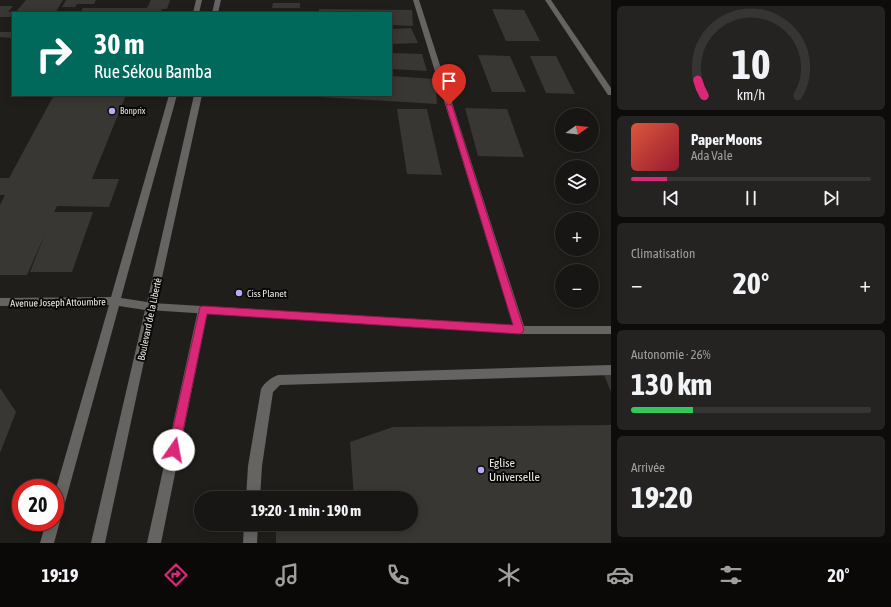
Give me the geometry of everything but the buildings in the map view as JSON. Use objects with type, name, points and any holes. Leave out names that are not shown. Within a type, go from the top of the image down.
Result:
[{"type":"street","points":[[196,12],[199,0]]},
{"type":"street","points":[[215,12],[218,0]]},
{"type":"street","points":[[416,0],[520,330]]},
{"type":"street","points":[[548,0],[611,93]]},
{"type":"street","points":[[64,484],[173,96]]},
{"type":"street","name":"Boulevard de la Liberté","points":[[98,543],[152,307],[198,96]]},
{"type":"street","name":"Avenue Joseph Attoumbre","points":[[0,302],[115,301],[152,307],[520,330],[611,330]]},
{"type":"street","points":[[154,543],[203,310]]},
{"type":"street","points":[[253,491],[255,466],[267,388],[278,380],[611,370]]},
{"type":"street","points":[[47,543],[50,531]]},
{"type":"street","points":[[250,543],[251,531]]},
{"type":"place","name":"Bonprix","points":[[112,111]]},
{"type":"place","name":"Ciss Planet","points":[[239,293]]},
{"type":"place","name":"Eglise Universelle","points":[[481,470]]},
{"type":"route","points":[[174,450],[203,310],[520,330],[449,105]]}]
